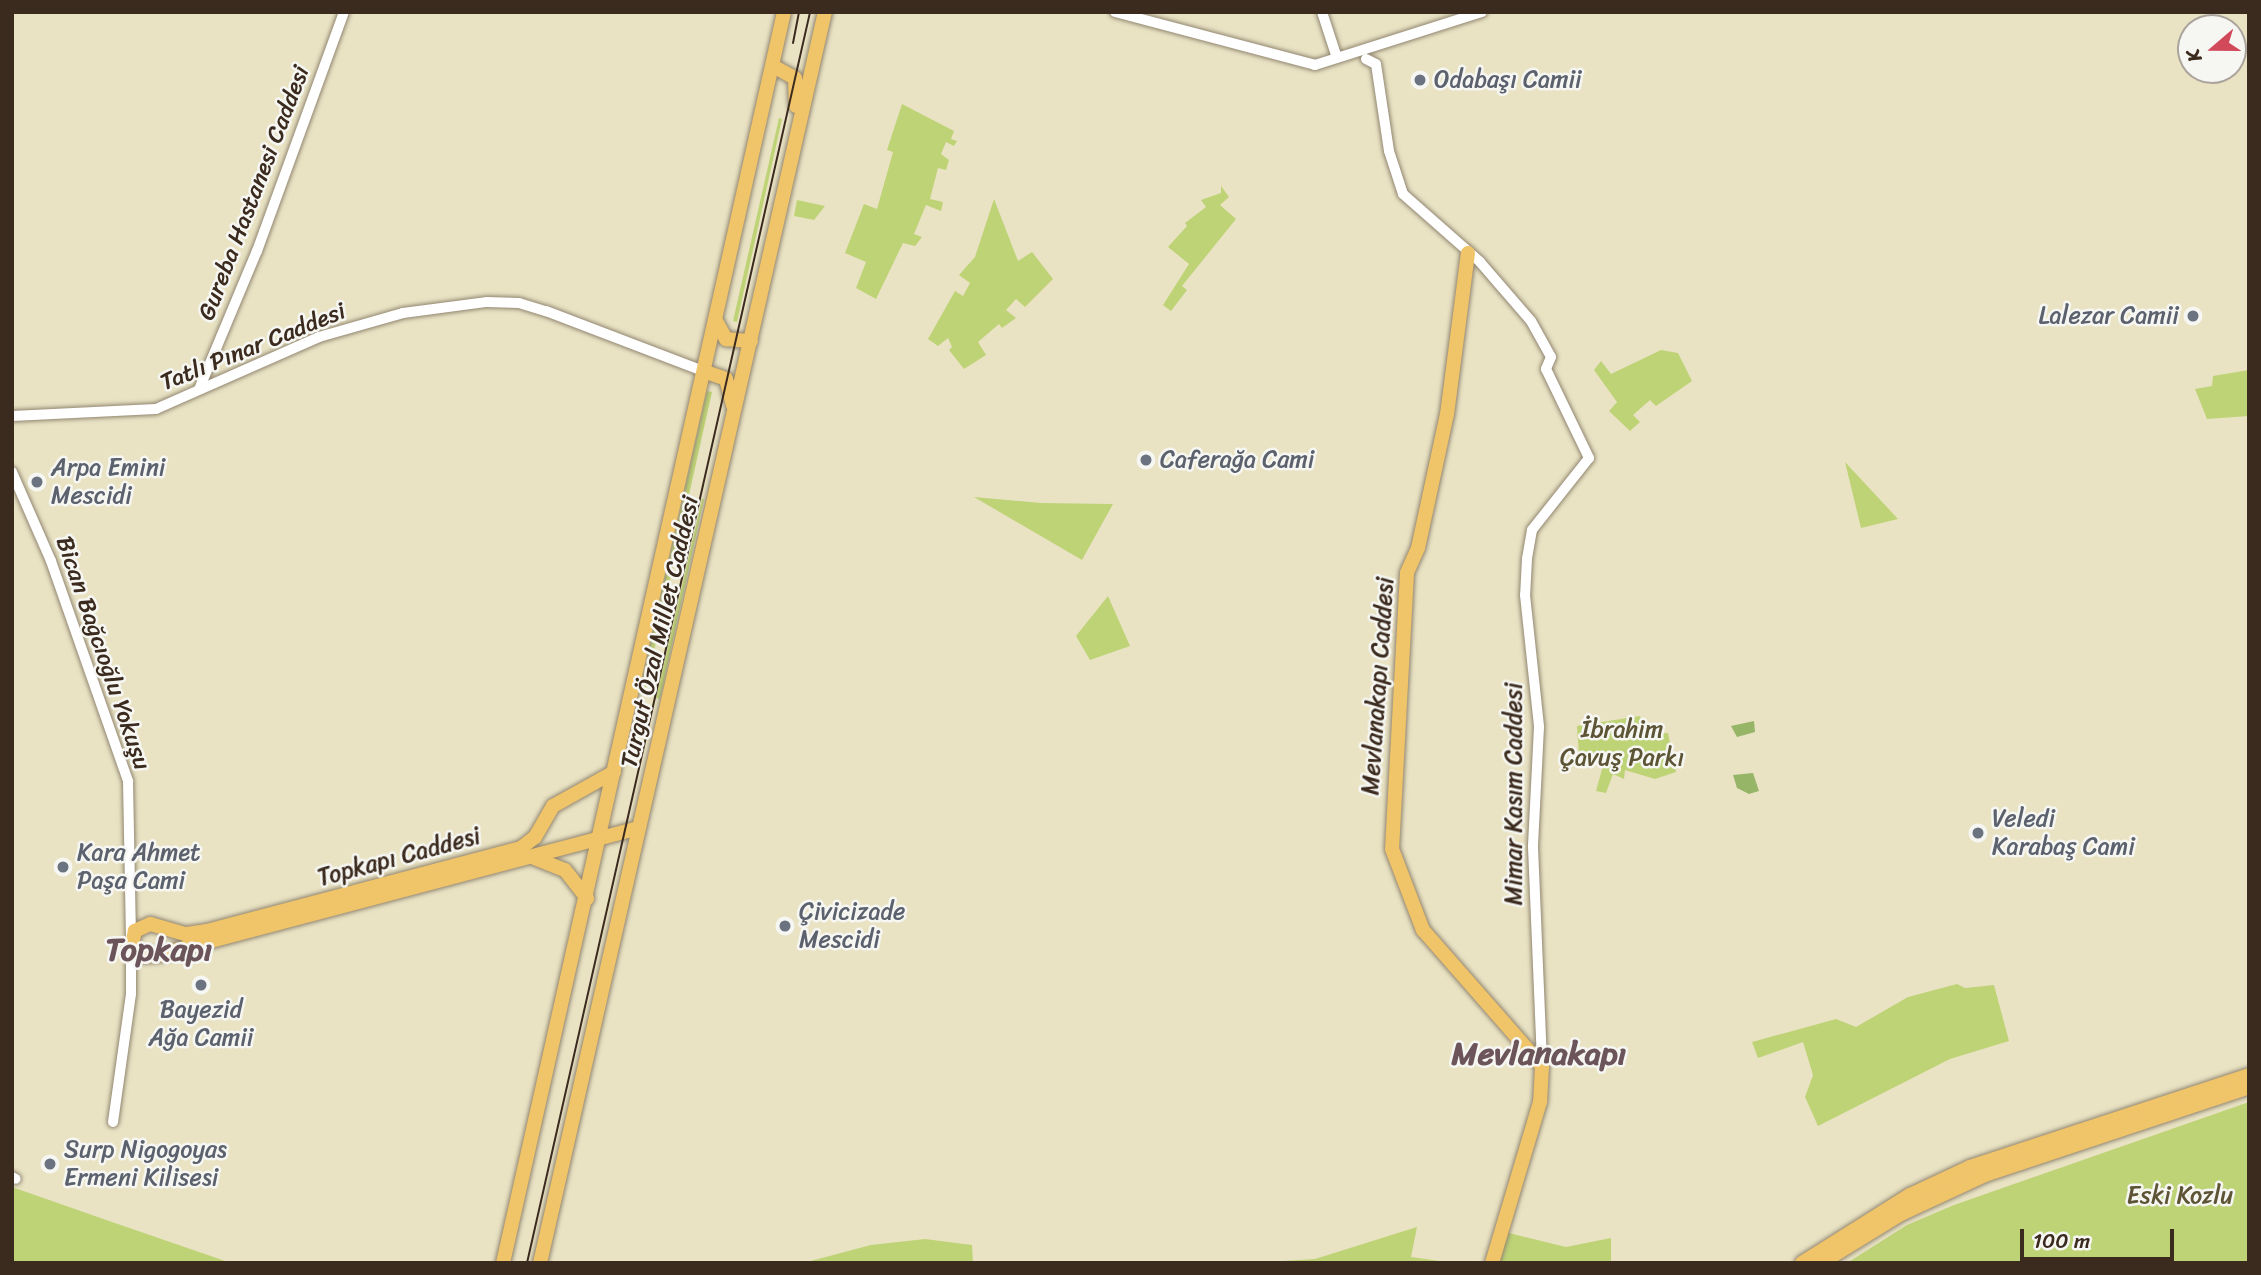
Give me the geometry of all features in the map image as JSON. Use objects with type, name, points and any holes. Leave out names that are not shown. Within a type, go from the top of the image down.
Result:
[{"type":"main road","name":"Turgut Özal Millet Caddesi","points":[[503,1263],[706,372],[784,12]]},
{"type":"main road","name":"Turgut Özal Millet Caddesi","points":[[540,1263],[825,12]]},
{"type":"main road","points":[[773,66],[795,78],[800,121]]},
{"type":"main road","name":"Mevlanakapı Caddesi","points":[[1468,253],[1447,414],[1418,548],[1407,573],[1392,849],[1423,930],[1542,1066]]},
{"type":"main road","points":[[716,321],[726,339],[751,341]]},
{"type":"main road","points":[[706,372],[726,379],[735,409]]},
{"type":"main road","name":"Topkapı Caddesi","points":[[614,772],[553,806],[528,845],[509,852],[207,931],[185,934],[150,925],[131,943],[148,957],[639,828]]},
{"type":"main road","points":[[540,826],[548,841],[564,849]]},
{"type":"main road","points":[[530,856],[565,870],[587,898]]},
{"type":"main road","points":[[1492,1263],[1540,1102],[1542,1066]]},
{"type":"main road","points":[[1801,1263],[1910,1195],[1970,1167],[2249,1075]]},
{"type":"main road","points":[[1821,1263],[1901,1213],[1974,1179],[2249,1087]]},
{"type":"street","name":"Gureba Hastanesi Caddesi","points":[[200,387],[257,251],[344,12]]},
{"type":"street","points":[[1115,12],[1315,65],[1390,44],[1482,12]]},
{"type":"street","points":[[1322,12],[1337,58]]},
{"type":"street","points":[[1366,59],[1376,64],[1389,151],[1403,194],[1468,253]]},
{"type":"street","name":"Mimar Kasım Caddesi","points":[[1468,253],[1497,279],[1531,321],[1551,357],[1546,369],[1589,458],[1532,530],[1527,559],[1527,610],[1539,727],[1533,847],[1542,1066]]},
{"type":"street","name":"Tatlı Pınar Caddesi","points":[[12,416],[133,414],[156,409],[200,387],[319,337],[402,313],[487,302],[519,303],[706,372]]},
{"type":"street","name":"Bican Bağcıoğlu Yokuşu","points":[[12,472],[51,561],[128,781],[131,943]]},
{"type":"street","points":[[113,1122],[131,994],[131,943]]},
{"type":"green space","points":[[902,104],[954,131],[951,139],[957,141],[954,146],[946,142],[941,154],[949,160],[946,170],[938,168],[930,199],[943,202],[941,211],[926,205],[914,234],[922,237],[915,246],[903,243],[876,299],[856,288],[866,262],[845,253],[864,204],[877,209],[893,152],[887,150]]},
{"type":"green space","points":[[779,118],[782,119],[737,322],[733,321]]},
{"type":"green space","points":[[1221,186],[1229,197],[1220,205],[1236,219],[1182,286],[1187,290],[1171,311],[1163,305],[1189,264],[1168,247],[1187,226],[1185,223],[1206,207],[1201,200],[1221,193]]},
{"type":"green space","points":[[994,199],[1018,261],[1032,252],[1053,279],[1025,307],[1016,299],[1006,310],[1016,318],[1002,328],[999,324],[978,342],[986,355],[964,369],[949,350],[952,347],[948,338],[938,346],[928,339],[955,291],[963,296],[970,283],[959,275],[975,257]]},
{"type":"green space","points":[[797,200],[825,206],[814,220],[794,216]]},
{"type":"green space","points":[[1661,350],[1678,353],[1692,381],[1656,406],[1650,400],[1633,415],[1640,422],[1630,431],[1609,411],[1617,402],[1594,370],[1601,361],[1611,374]]},
{"type":"green space","points":[[2249,370],[2249,416],[2207,419],[2195,389],[2212,386],[2213,376]]},
{"type":"green space","points":[[707,391],[712,392],[644,696],[639,694]]},
{"type":"green space","points":[[1845,462],[1898,519],[1861,528]]},
{"type":"green space","points":[[974,497],[1041,503],[1113,504],[1082,560]]},
{"type":"green space","points":[[704,499],[660,699],[656,698]]},
{"type":"green space","points":[[1108,596],[1130,646],[1090,660],[1076,636]]},
{"type":"green space","name":"İbrahim Çavuş Parkı","points":[[1640,716],[1645,734],[1668,733],[1676,772],[1655,779],[1625,770],[1624,779],[1613,774],[1606,793],[1596,791],[1604,762],[1579,756],[1577,726]]},
{"type":"green space","points":[[1754,721],[1755,732],[1737,737],[1731,726]]},
{"type":"green space","points":[[1753,773],[1759,791],[1749,794],[1737,788],[1733,775]]},
{"type":"green space","points":[[1957,984],[1965,988],[1994,985],[2009,1041],[1950,1059],[1818,1126],[1805,1097],[1813,1075],[1803,1042],[1758,1058],[1752,1042],[1836,1019],[1856,1027],[1908,997]]},
{"type":"green space","name":"Eski Kozlu","points":[[2249,1102],[2249,1263],[1847,1263],[1907,1225],[1954,1205]]},
{"type":"green space","points":[[12,1187],[112,1222],[231,1263],[12,1263]]},
{"type":"green space","points":[[1417,1227],[1411,1257],[1454,1263],[1251,1263],[1315,1259]]},
{"type":"green space","points":[[1505,1232],[1566,1247],[1611,1238],[1611,1263],[1498,1263]]},
{"type":"green space","points":[[925,1239],[972,1245],[973,1263],[803,1263],[871,1245]]},
{"type":"tram line","points":[[793,43],[799,12]]},
{"type":"tram line","points":[[527,1263],[810,12]]},
{"type":"place","name":"Odabaşı Camii","points":[[1420,80]]},
{"type":"place","name":"Lalezar Camii","points":[[2193,316]]},
{"type":"place","name":"Caferağa Cami","points":[[1146,460]]},
{"type":"place","name":"Arpa Emini Mescidi","points":[[37,482]]},
{"type":"place","name":"Veledi Karabaş Cami","points":[[1978,833]]},
{"type":"place","name":"Kara Ahmet Paşa Cami","points":[[63,867]]},
{"type":"place","name":"Çivicizade Mescidi","points":[[785,926]]},
{"type":"place","name":"Bayezid Ağa Camii","points":[[201,985]]},
{"type":"place","name":"Surp Nigogoyas Ermeni Kilisesi","points":[[50,1164]]},
{"type":"district","name":"Topkapı","points":[[159,950]]},
{"type":"district","name":"Mevlanakapı","points":[[1539,1054]]}]
